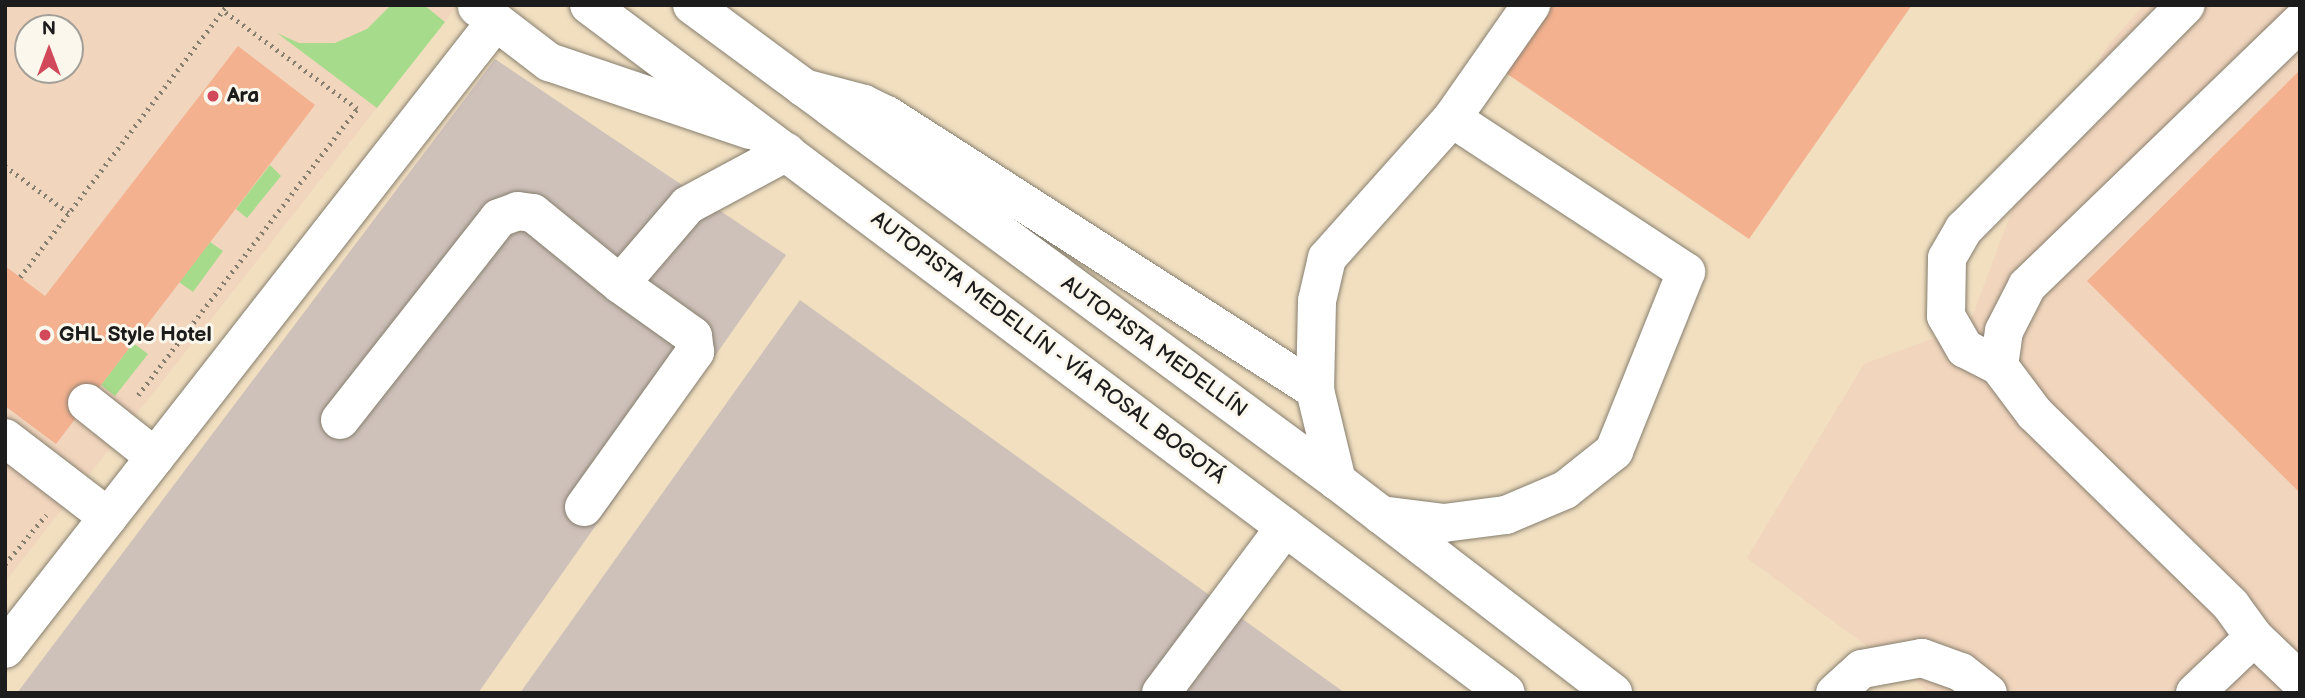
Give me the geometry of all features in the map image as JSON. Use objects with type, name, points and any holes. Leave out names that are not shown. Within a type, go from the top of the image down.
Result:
[{"type":"main road","name":"AUTOPISTA MEDELLÍN - VÍA ROSAL BOGOTÁ","points":[[589,5],[1506,693]]},
{"type":"main road","points":[[1337,481],[1315,390],[1317,301],[1327,258],[1452,118],[1531,5]]},
{"type":"main road","points":[[2186,5],[1964,229],[1947,258],[1946,316],[1965,349],[1999,366],[2035,414],[2231,605],[2254,637],[2300,681]]},
{"type":"main road","name":"AUTOPISTA MEDELLÍN","points":[[705,10],[801,88],[1337,481],[1613,693]]},
{"type":"main road","points":[[5,649],[155,457],[485,13],[549,62],[773,142]]},
{"type":"main road","points":[[1999,366],[2006,319],[2027,286],[2300,22]]},
{"type":"main road","points":[[801,88],[864,104],[887,115],[1315,390]]},
{"type":"main road","points":[[1381,515],[1444,523],[1506,515],[1565,490],[1614,451],[1686,272],[1452,118]]},
{"type":"main road","points":[[620,284],[688,205],[773,142]]},
{"type":"main road","points":[[340,420],[499,218],[518,211],[533,213],[620,284],[693,336],[695,352],[584,507]]},
{"type":"main road","points":[[101,414],[155,457]]},
{"type":"main road","points":[[5,438],[108,517]]},
{"type":"main road","points":[[1161,693],[1286,527]]},
{"type":"main road","points":[[2195,693],[2254,637]]},
{"type":"main road","points":[[1835,693],[1862,669],[1922,658],[1961,672],[1988,693]]},
{"type":"path","points":[[20,277],[227,5]]},
{"type":"path","points":[[101,414],[358,108],[223,10]]},
{"type":"path","points":[[5,166],[69,213]]},
{"type":"path","points":[[5,565],[68,486]]},
{"type":"shaded area","points":[[5,5],[456,7],[5,582]]},
{"type":"shaded area","points":[[2144,5],[2300,5],[2300,693],[1931,693],[1747,558],[1864,364],[1969,325],[2016,200],[2108,45]]},
{"type":"shaded area","points":[[495,59],[786,255],[478,693],[17,693]]},
{"type":"shaded area","points":[[800,300],[1345,693],[520,693]]},
{"type":"green space","points":[[391,5],[424,5],[445,22],[377,108],[277,33],[299,43],[335,43],[367,29]]},
{"type":"green space","points":[[270,165],[281,176],[247,218],[236,209]]},
{"type":"green space","points":[[210,242],[223,251],[193,292],[179,282]]},
{"type":"green space","points":[[133,343],[148,354],[115,396],[101,385]]},
{"type":"building","points":[[1553,5],[1912,5],[1749,239],[1506,73]]},
{"type":"building","points":[[238,46],[315,105],[56,444],[5,406],[5,266],[45,296]]},
{"type":"building","points":[[2300,70],[2300,493],[2087,281]]},
{"type":"place","name":"Ara","points":[[213,96]]},
{"type":"place","name":"GHL Style Hotel","points":[[45,335]]}]
